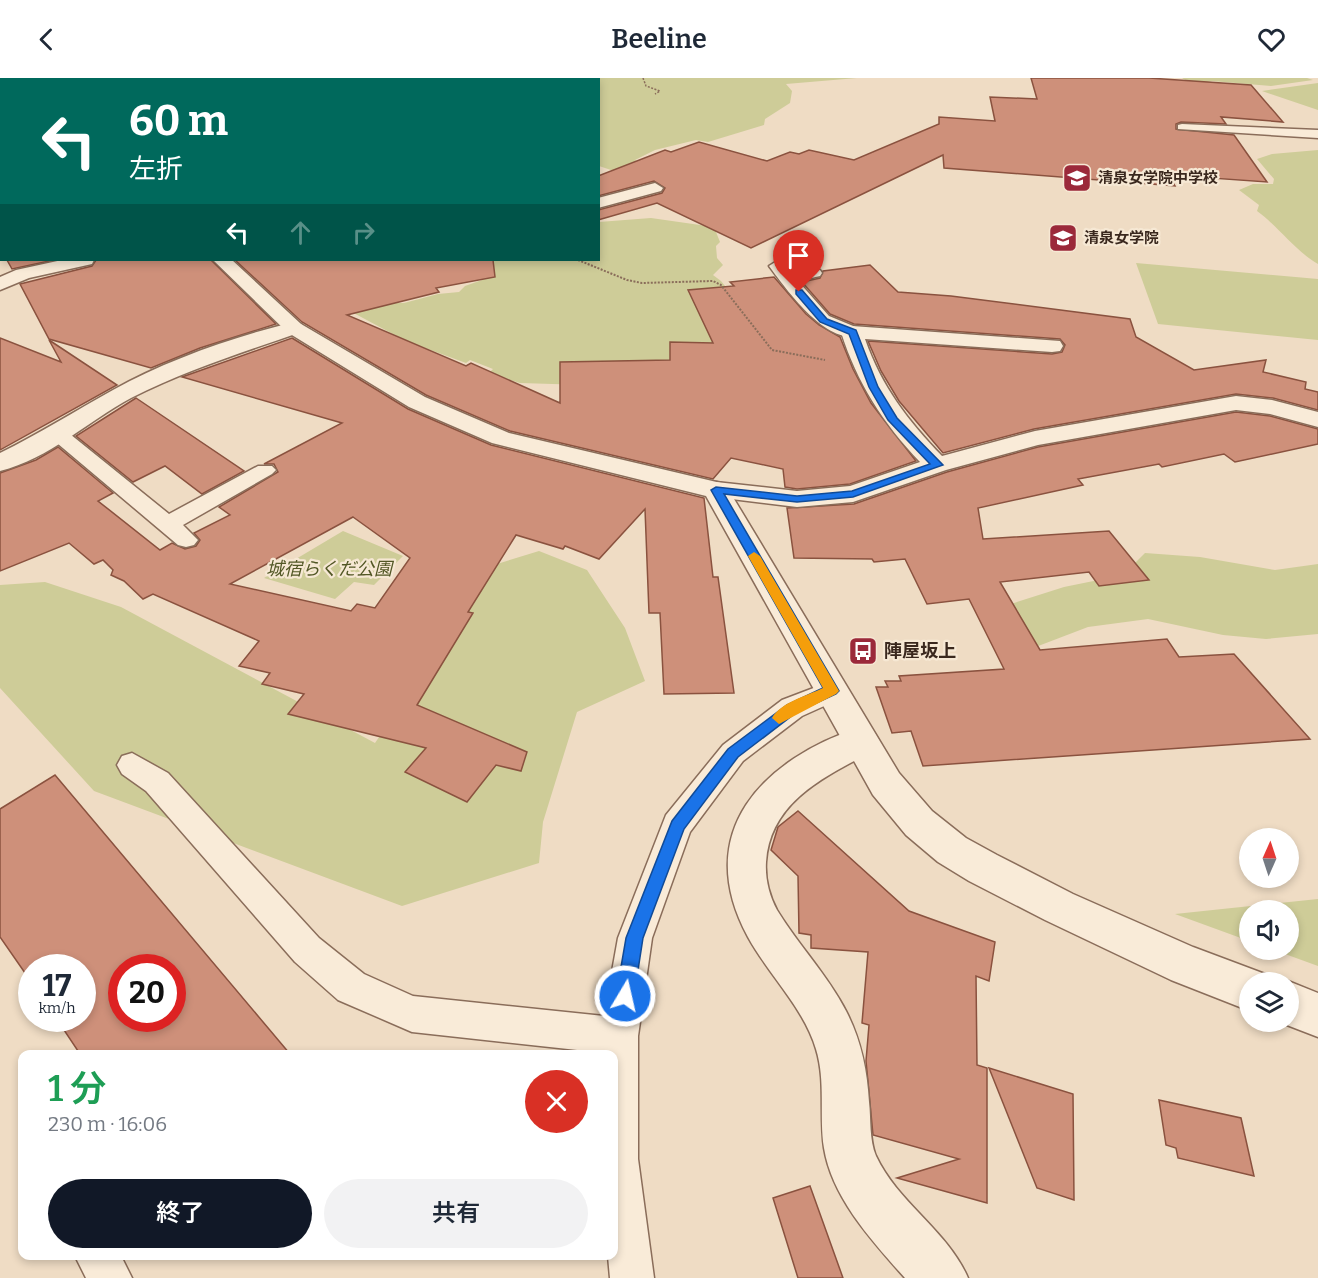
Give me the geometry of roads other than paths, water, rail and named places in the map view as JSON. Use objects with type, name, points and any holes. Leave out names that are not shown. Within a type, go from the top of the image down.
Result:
[{"type":"street","points":[[600,202],[656,188]]},
{"type":"street","points":[[0,284],[23,274],[81,261]]},
{"type":"street","points":[[223,261],[294,328],[417,402],[501,438],[716,490],[797,499],[853,494],[937,465],[1035,438],[1236,404],[1272,407],[1318,420]]},
{"type":"street","points":[[0,463],[58,434],[133,389],[198,360],[294,328]]},
{"type":"street","points":[[937,465],[893,420],[868,376],[852,332],[1052,346]]},
{"type":"street","points":[[716,490],[886,784],[920,823],[952,849],[1059,907],[1186,964],[1239,984]]},
{"type":"street","points":[[861,741],[785,786],[766,807],[749,838],[744,862],[747,886],[760,921],[839,1044],[850,1154],[869,1191],[905,1241],[941,1278]]},
{"type":"street","points":[[1299,1007],[1318,1015]]},
{"type":"lane","points":[[1182,127],[1318,134]]},
{"type":"lane","points":[[814,273],[782,272],[824,320],[852,332]]},
{"type":"lane","points":[[58,434],[186,540]]},
{"type":"lane","points":[[168,524],[265,470]]},
{"type":"lane","points":[[632,1278],[618,1159],[619,1035],[635,938],[677,825],[733,753],[792,708],[832,691]]},
{"type":"lane","points":[[132,765],[157,782],[307,950],[351,987],[412,1014],[619,1035]]},
{"type":"lane","points":[[99,1260],[110,1278]]},
{"type":"place","name":"清泉女学院中学校","points":[[1077,178]]},
{"type":"place","name":"清泉女学院","points":[[1063,238]]},
{"type":"place","name":"陣屋坂上","points":[[863,651]]},
{"type":"park label","name":"城宿らくだ公園","points":[[329,569]]}]
